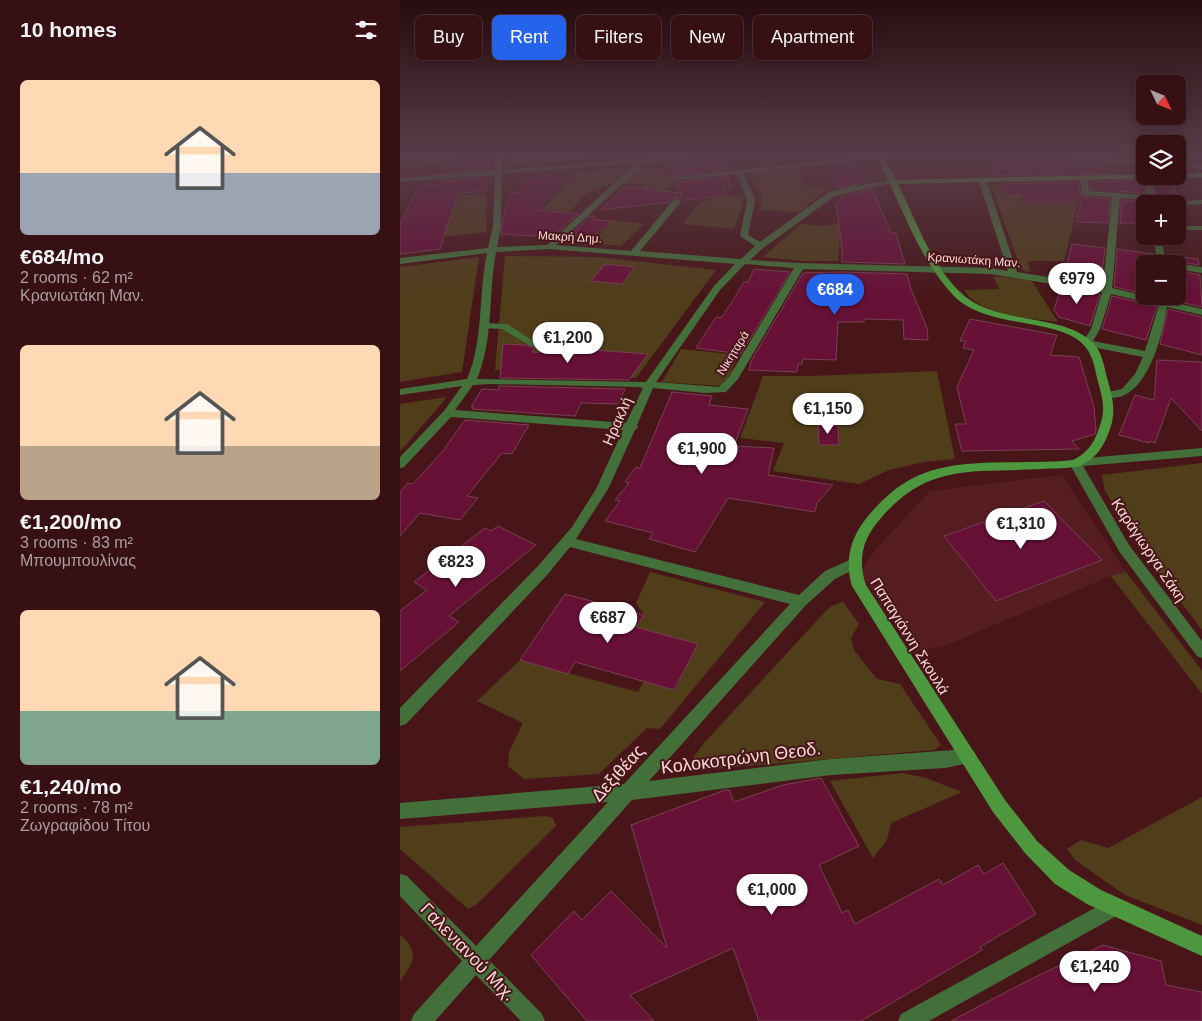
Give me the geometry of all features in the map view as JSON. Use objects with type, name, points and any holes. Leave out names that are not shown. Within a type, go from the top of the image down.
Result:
[{"type":"street","points":[[400,464],[448,413],[471,381],[480,359],[488,270],[497,226],[497,202]]},
{"type":"street","points":[[549,247],[599,202]]},
{"type":"street","points":[[634,253],[676,202]]},
{"type":"street","points":[[751,202],[744,236],[760,246]]},
{"type":"street","name":"Ηρακλή","points":[[400,720],[568,542],[593,505],[632,427],[650,385],[670,352],[717,288],[740,262],[821,202]]},
{"type":"street","points":[[902,202],[938,269],[955,292],[977,309],[996,316],[1064,331],[1076,335],[1087,343],[1148,355]]},
{"type":"street","points":[[989,202],[1013,274]]},
{"type":"street","points":[[1087,343],[1096,328],[1106,290],[1115,202]]},
{"type":"street","points":[[1186,203],[1202,202]]},
{"type":"street","points":[[1186,228],[1202,228]]},
{"type":"street","name":"Μακρή Δημ.","points":[[400,261],[493,250],[549,247],[740,262]]},
{"type":"street","name":"Κρανιωτάκη Μαν.","points":[[740,262],[800,266],[938,269],[1013,274],[1136,295]]},
{"type":"street","name":"Νικηταρά","points":[[650,385],[705,390],[722,390],[726,387],[733,379],[800,266]]},
{"type":"street","points":[[1186,268],[1202,270]]},
{"type":"street","points":[[1108,395],[1122,393],[1136,379],[1148,355],[1158,327],[1163,305]]},
{"type":"street","name":"Κρανιωτάκη Μαν.","points":[[1180,305],[1202,312]]},
{"type":"street","name":"Παπαγιάννη Σκουλά","points":[[1087,343],[1097,360],[1108,395],[1110,415],[1099,448],[1075,463],[955,471],[934,474],[919,480],[898,495],[869,523],[858,542],[854,563],[856,579],[862,593],[1009,821],[1031,848],[1062,876],[1113,907],[1202,946]]},
{"type":"street","points":[[400,392],[471,381],[650,385]]},
{"type":"street","points":[[448,413],[632,427]]},
{"type":"street","points":[[1075,463],[1202,452]]},
{"type":"street","name":"Καράγιωργα Σάκη","points":[[1075,463],[1124,548],[1202,652]]},
{"type":"street","points":[[568,542],[801,601]]},
{"type":"street","name":"Δεξιθέας","points":[[421,1021],[801,601],[820,582],[854,563]]},
{"type":"street","name":"Κολοκοτρώνη Θεοδ.","points":[[400,811],[628,792],[831,767],[968,757]]},
{"type":"street","name":"Γαλενιανού Μιχ.","points":[[400,882],[536,1021]]},
{"type":"street","points":[[908,1021],[1113,907]]},
{"type":"lane","points":[[484,326],[504,326],[534,344]]},
{"type":"shaded area","points":[[457,202],[486,202],[487,232],[400,241],[400,233],[449,219]]},
{"type":"shaded area","points":[[550,202],[578,202],[569,213],[543,209]]},
{"type":"shaded area","points":[[702,202],[743,202],[734,229],[683,224]]},
{"type":"shaded area","points":[[812,202],[800,212],[759,210],[761,203]]},
{"type":"shaded area","points":[[997,202],[1078,203],[1064,261],[1028,261],[1030,272],[1024,271],[1019,264]]},
{"type":"shaded area","points":[[613,220],[644,224],[621,246],[590,243]]},
{"type":"shaded area","points":[[801,224],[823,226],[838,224],[840,236],[838,261],[804,261],[763,257]]},
{"type":"shaded area","points":[[505,256],[598,257],[716,270],[636,378],[495,370]]},
{"type":"shaded area","points":[[479,257],[462,372],[400,382],[400,267]]},
{"type":"shaded area","points":[[993,276],[1031,280],[1058,322],[1020,318],[994,311],[972,299],[964,290],[999,289]]},
{"type":"shaded area","points":[[681,349],[738,355],[728,380],[720,386],[662,382]]},
{"type":"shaded area","points":[[937,371],[955,459],[924,462],[889,470],[859,484],[773,471],[784,443],[740,438],[763,376]]},
{"type":"shaded area","points":[[447,397],[405,446],[400,451],[400,404]]},
{"type":"shaded area","points":[[1202,463],[1202,630],[1152,564],[1105,491],[1102,475]]},
{"type":"shaded area","points":[[1062,475],[1126,572],[1111,576],[949,644],[914,653],[860,573],[875,550],[930,491]]},
{"type":"shaded area","points":[[650,572],[765,602],[660,729],[647,728],[599,774],[524,779],[508,766],[509,752],[523,723],[477,701],[520,660],[638,692],[644,681],[675,690],[697,644],[636,627],[644,615],[636,603]]},
{"type":"shaded area","points":[[1126,572],[1202,671],[1202,694],[1111,576]]},
{"type":"shaded area","points":[[843,602],[859,624],[851,638],[854,650],[877,679],[900,684],[941,745],[934,750],[690,771],[685,768],[705,742],[823,614],[831,606]]},
{"type":"shaded area","points":[[902,773],[926,778],[962,792],[891,823],[887,840],[873,858],[830,781]]},
{"type":"shaded area","points":[[1202,797],[1202,925],[1125,895],[1075,860],[1067,849],[1081,840],[1108,848]]},
{"type":"shaded area","points":[[545,816],[553,818],[556,826],[476,905],[468,909],[400,849],[400,827]]},
{"type":"shaded area","points":[[400,935],[410,947],[413,957],[409,968],[400,981]]},
{"type":"building","points":[[411,202],[455,202],[440,249],[400,254],[400,224]]},
{"type":"building","points":[[508,202],[546,202],[538,210],[578,214],[553,237],[501,234],[503,217]]},
{"type":"building","points":[[609,202],[669,202],[669,202],[600,210]]},
{"type":"building","points":[[840,202],[877,202],[891,233],[896,233],[905,264],[842,262],[836,204]]},
{"type":"building","points":[[1026,202],[1110,202],[1108,223],[1076,222],[1081,202]]},
{"type":"building","points":[[1122,202],[1136,202],[1136,223],[1120,223]]},
{"type":"building","points":[[590,216],[594,216],[594,220],[611,221],[590,240],[566,239]]},
{"type":"building","points":[[1072,244],[1105,248],[1101,284],[1064,278]]},
{"type":"building","points":[[1117,249],[1154,254],[1136,255],[1136,292],[1114,287]]},
{"type":"building","points":[[1186,258],[1198,259],[1199,265],[1186,263]]},
{"type":"building","points":[[605,264],[635,267],[622,284],[591,281]]},
{"type":"building","points":[[754,269],[790,272],[741,354],[696,348],[716,317],[721,318],[744,282],[748,282]]},
{"type":"building","points":[[1186,272],[1200,275],[1202,307],[1186,304]]},
{"type":"building","points":[[803,273],[907,274],[927,328],[928,340],[904,339],[903,320],[864,319],[864,322],[838,322],[836,360],[803,359],[802,364],[798,364],[797,372],[749,370],[751,361]]},
{"type":"building","points":[[1061,287],[1100,294],[1090,326],[1059,317],[1054,310]]},
{"type":"building","points":[[1112,296],[1136,301],[1136,305],[1157,306],[1146,340],[1102,329]]},
{"type":"building","points":[[1168,309],[1202,317],[1202,355],[1160,344]]},
{"type":"building","points":[[970,319],[1057,335],[1050,355],[1079,357],[1094,407],[1095,434],[1072,441],[1079,449],[962,451],[955,424],[966,424],[957,387],[974,350],[963,348],[966,341],[960,341]]},
{"type":"building","points":[[503,344],[526,345],[534,348],[532,352],[578,354],[581,349],[648,354],[629,380],[500,378]]},
{"type":"building","points":[[1157,360],[1202,362],[1202,431],[1171,398],[1155,443],[1119,435],[1135,395],[1154,400]]},
{"type":"building","points":[[499,386],[625,389],[618,404],[581,403],[575,416],[472,409],[474,407],[471,407],[482,389],[499,390]]},
{"type":"building","points":[[672,392],[712,396],[709,405],[748,409],[734,446],[774,448],[768,475],[833,485],[817,503],[815,512],[728,498],[695,552],[649,539],[653,533],[605,521],[620,501],[615,500],[629,483],[625,482],[636,467],[640,468]]},
{"type":"building","points":[[465,420],[529,425],[512,454],[502,453],[467,496],[478,498],[460,520],[420,513],[400,536],[400,492],[408,483],[413,484],[443,451]]},
{"type":"building","points":[[818,425],[838,425],[839,445],[819,445]]},
{"type":"building","points":[[1044,501],[1102,560],[996,601],[944,536]]},
{"type":"building","points":[[498,526],[536,545],[449,616],[459,622],[400,671],[400,611],[427,590],[414,582],[485,528],[491,531]]},
{"type":"building","points":[[565,594],[644,615],[636,627],[698,644],[674,690],[575,662],[568,674],[520,660]]},
{"type":"building","points":[[821,778],[859,846],[819,865],[842,913],[848,910],[855,924],[939,879],[943,885],[978,865],[984,874],[1003,863],[1036,914],[980,947],[982,950],[861,1021],[759,1021],[733,948],[630,995],[654,1021],[587,1021],[531,955],[574,911],[582,920],[611,891],[667,948],[631,825],[725,790],[729,790],[734,802],[783,785]]},
{"type":"building","points":[[1103,945],[1161,961],[1166,985],[1202,992],[1202,1021],[951,1021],[1029,980]]}]
